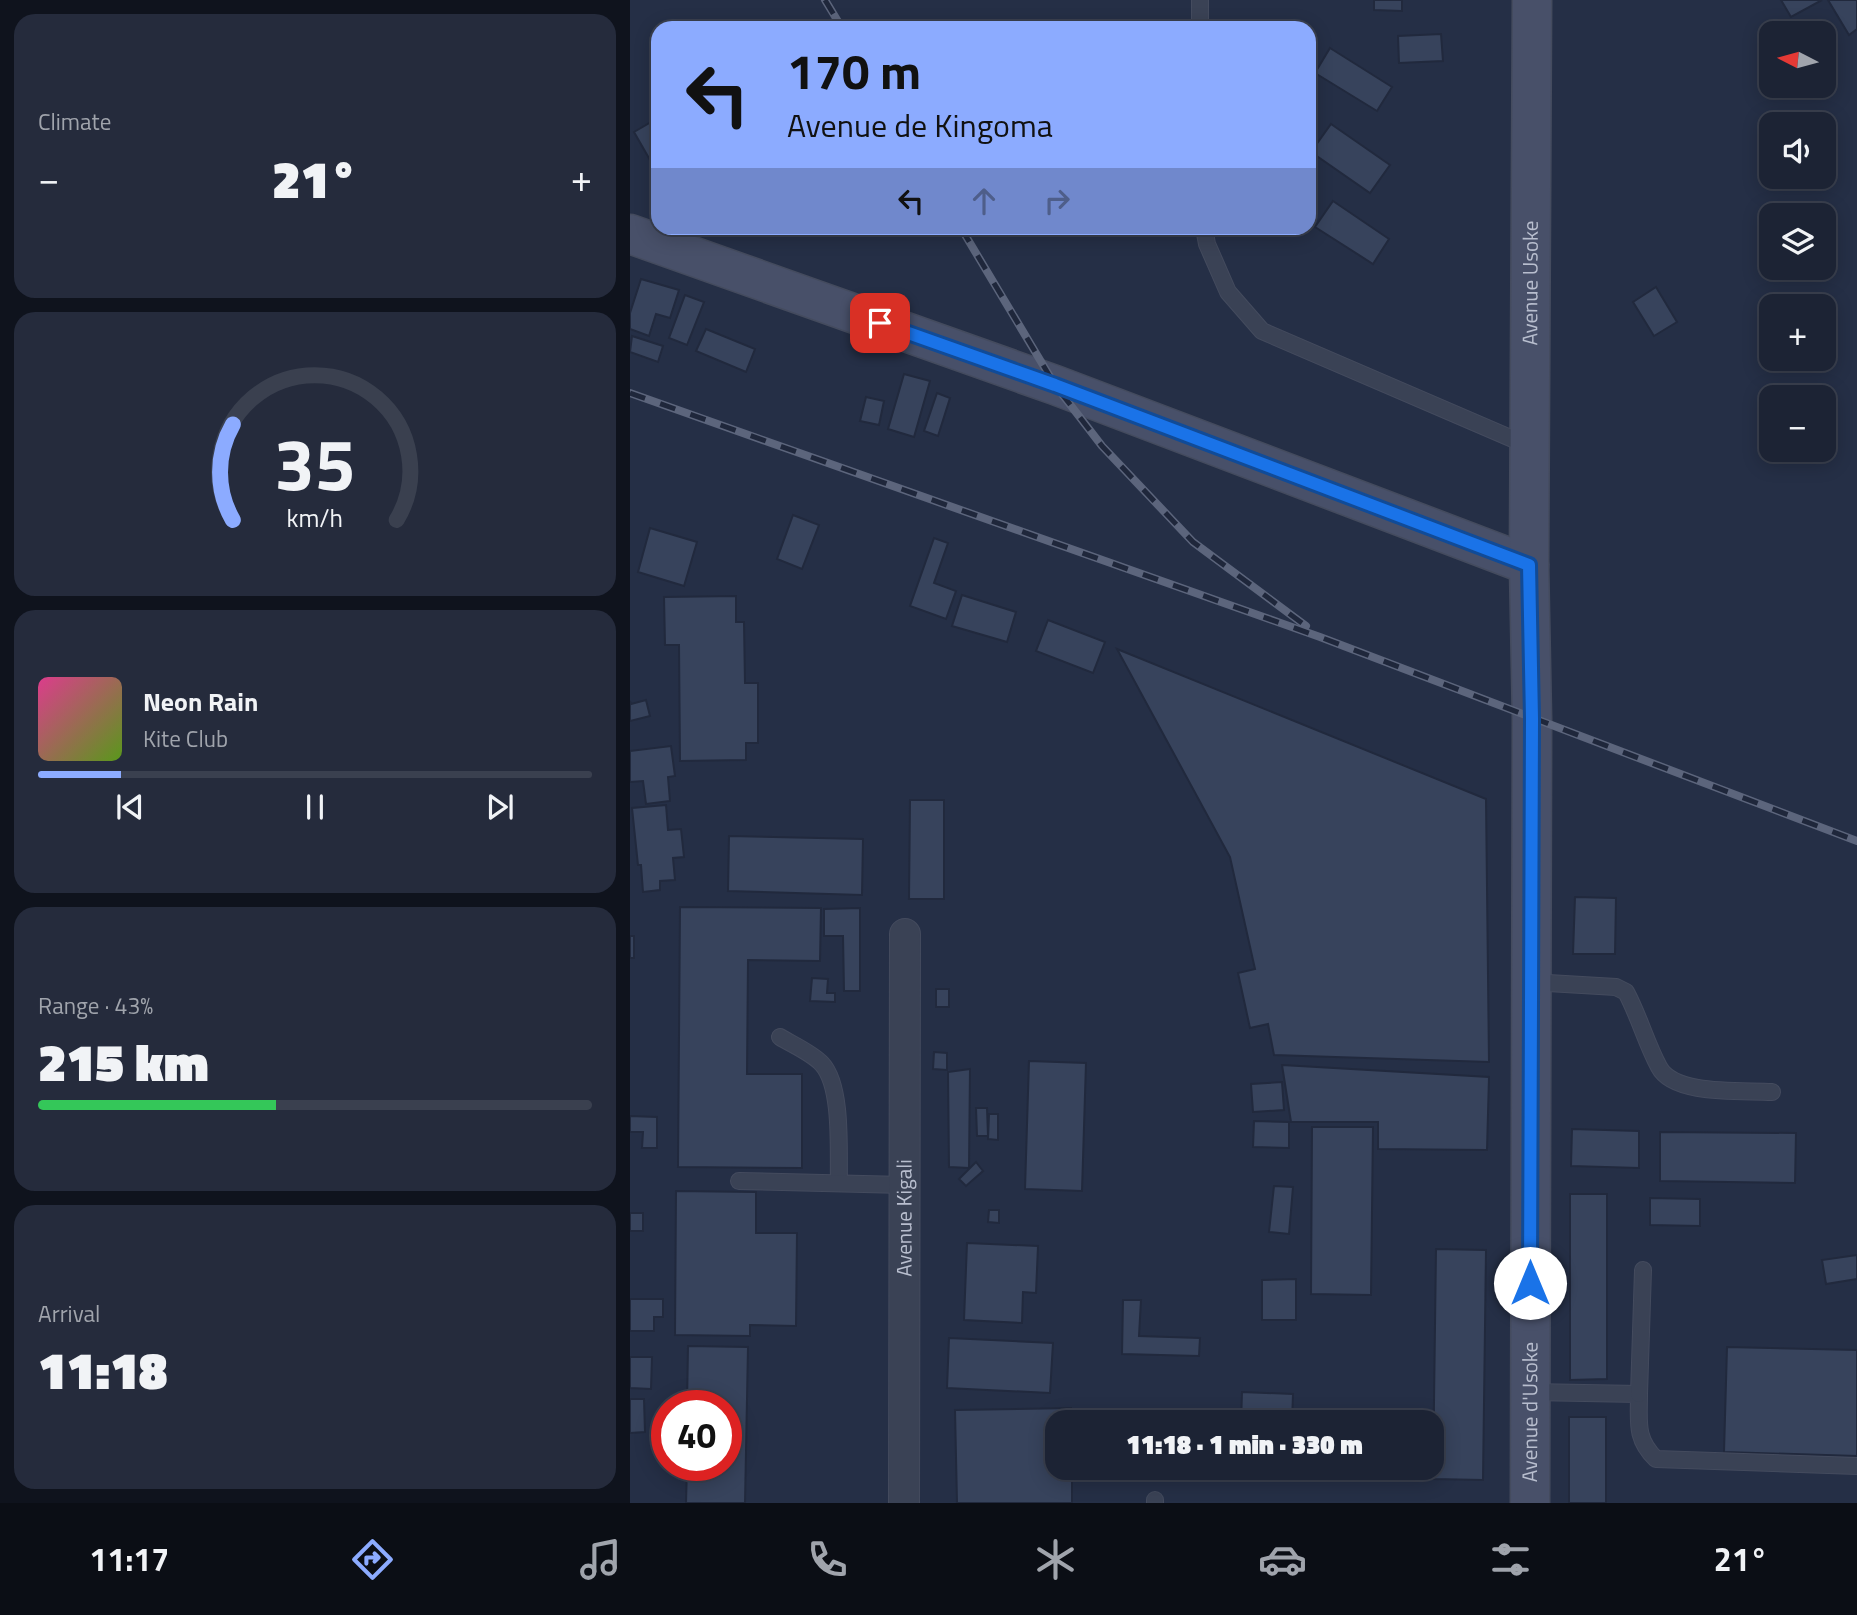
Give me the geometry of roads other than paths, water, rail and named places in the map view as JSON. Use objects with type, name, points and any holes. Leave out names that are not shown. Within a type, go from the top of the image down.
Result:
[{"type":"street","name":"Avenue Usoke","points":[[1529,565],[1532,0]]},
{"type":"street","points":[[630,234],[1055,385],[1529,565]]},
{"type":"street","name":"Avenue d'Usoke","points":[[1529,565],[1532,719],[1530,1503]]},
{"type":"street","name":"Avenue Kigali","points":[[904,1503],[905,934]]},
{"type":"lane","points":[[1200,0],[1200,21]]},
{"type":"lane","points":[[1205,235],[1206,244],[1228,292],[1262,331],[1529,446]]},
{"type":"lane","points":[[1531,982],[1616,987],[1626,992],[1660,1070],[1672,1081],[1689,1087],[1772,1092]]},
{"type":"lane","points":[[780,1037],[821,1062],[832,1078],[836,1094],[839,1184]]},
{"type":"lane","points":[[738,1181],[904,1185]]},
{"type":"lane","points":[[1643,1270],[1639,1432],[1644,1448],[1656,1459],[1857,1466]]},
{"type":"lane","points":[[1530,1392],[1639,1394]]},
{"type":"railway","points":[[825,0],[838,21]]},
{"type":"railway","points":[[965,235],[1055,385],[1102,446],[1193,542],[1306,626]]},
{"type":"railway","points":[[630,393],[1320,637],[1857,841]]}]
